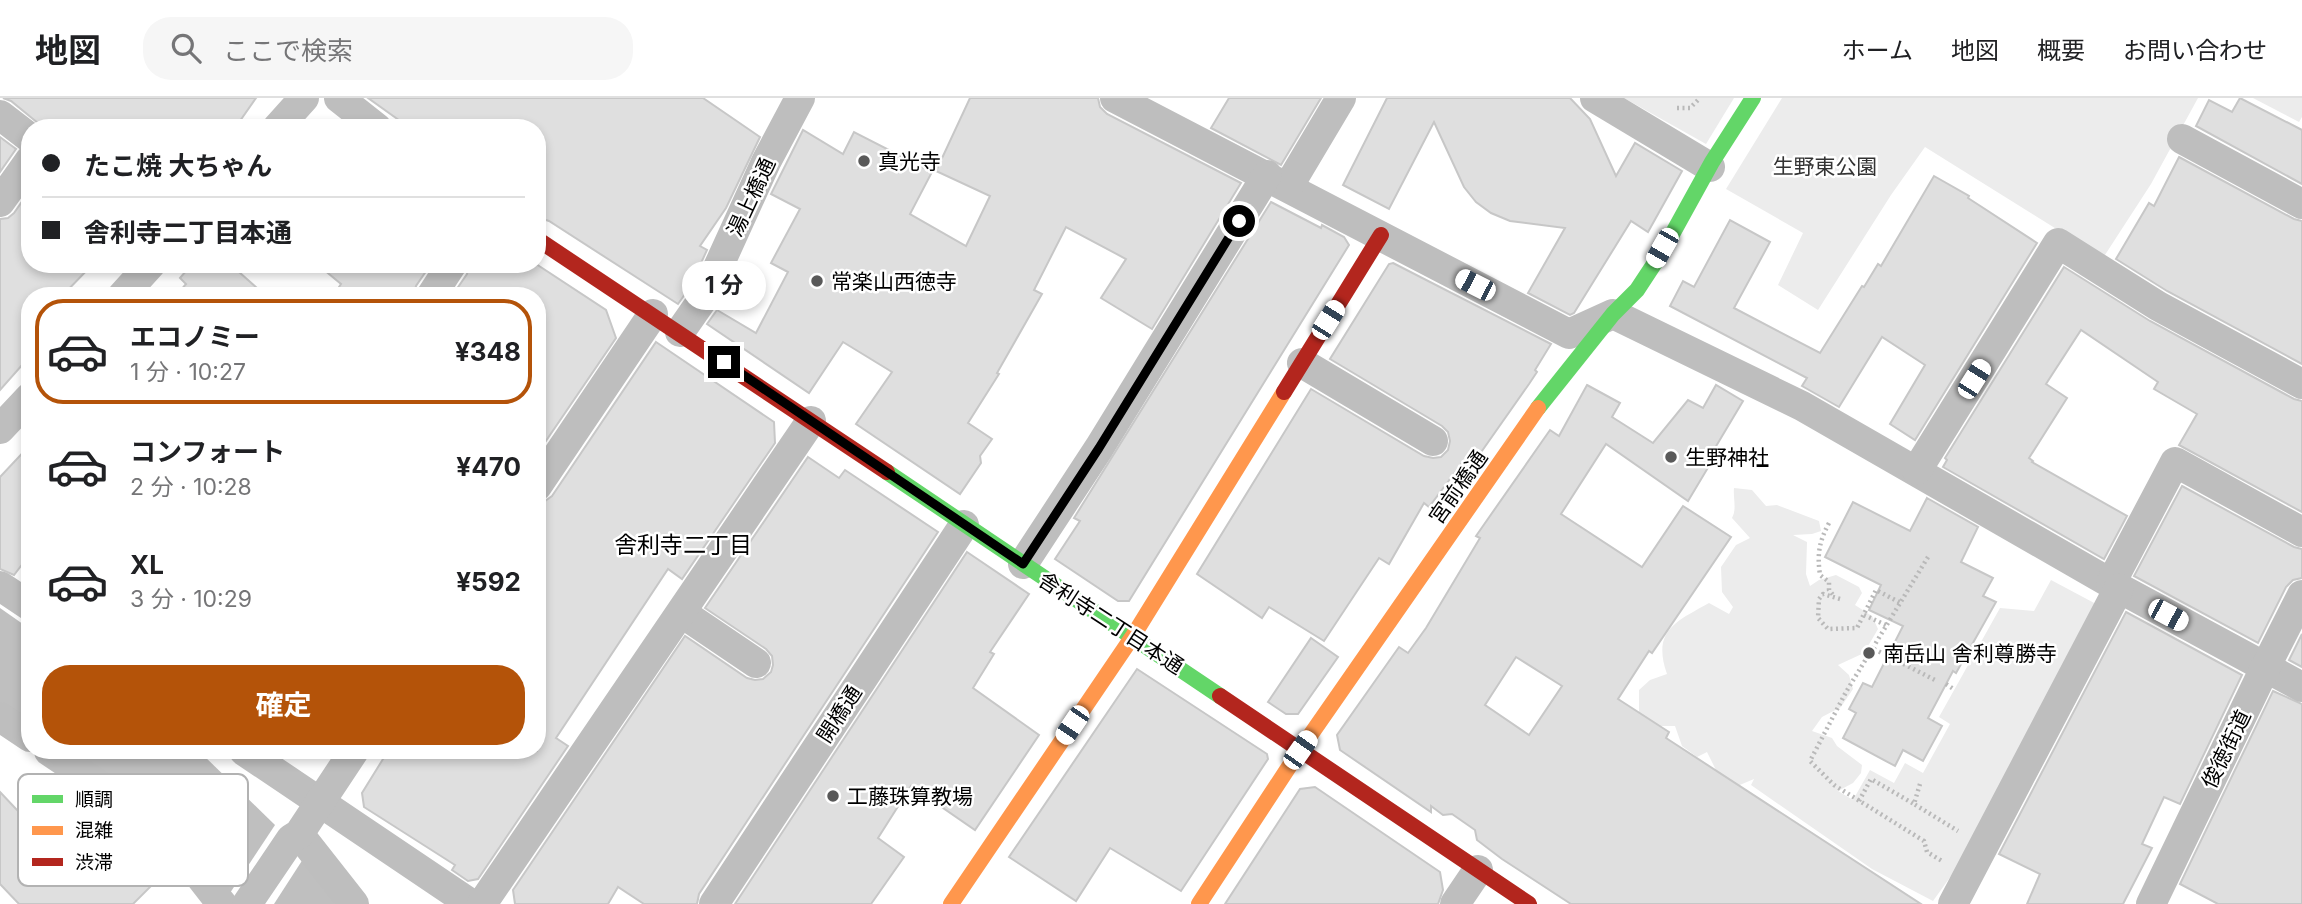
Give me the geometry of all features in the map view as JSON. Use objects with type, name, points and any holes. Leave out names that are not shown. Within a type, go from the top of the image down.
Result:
[{"type":"street","points":[[285,119],[304,98]]},
{"type":"street","points":[[339,98],[366,119]]},
{"type":"street","name":"湯上橋通","points":[[680,332],[705,296],[766,162],[800,98]]},
{"type":"street","points":[[1115,98],[1569,334],[1613,314],[1802,406],[2115,586],[2302,687]]},
{"type":"street","points":[[1023,564],[1278,181],[1341,98]]},
{"type":"street","points":[[1595,98],[1710,167]]},
{"type":"street","name":"宮前橋通","points":[[1199,904],[1300,750],[1542,403],[1613,314],[1623,308],[1638,289],[1753,98]]},
{"type":"street","points":[[0,115],[21,131]]},
{"type":"street","points":[[2182,139],[2302,204]]},
{"type":"street","points":[[0,202],[21,173]]},
{"type":"street","points":[[951,904],[1133,636],[1381,235]]},
{"type":"street","points":[[1917,470],[2058,243],[2158,306],[2302,384]]},
{"type":"street","name":"舎利寺二丁目本通","points":[[546,245],[680,332],[1529,904]]},
{"type":"street","points":[[130,287],[143,273]]},
{"type":"street","points":[[546,473],[653,314]]},
{"type":"street","points":[[1302,363],[1433,441]]},
{"type":"street","points":[[0,429],[21,407]]},
{"type":"street","points":[[482,904],[811,421]]},
{"type":"street","points":[[1953,904],[2175,462],[2302,532]]},
{"type":"street","name":"開橋通","points":[[714,904],[964,525]]},
{"type":"street","points":[[0,586],[21,600]]},
{"type":"street","name":"俊徳街道","points":[[2151,904],[2302,595]]},
{"type":"street","points":[[682,613],[756,663]]},
{"type":"street","points":[[0,717],[21,731]]},
{"type":"street","points":[[61,759],[84,774]]},
{"type":"street","points":[[256,759],[471,904]]},
{"type":"street","points":[[247,904],[349,759]]},
{"type":"street","points":[[295,837],[354,904]]},
{"type":"street","points":[[1455,904],[1478,870]]},
{"type":"street","points":[[208,886],[222,904]]},
{"type":"path","points":[[1829,523],[1817,554],[1820,575],[1829,582],[1829,590],[1837,598],[1823,594],[1819,599],[1820,622],[1828,628],[1857,628],[1876,590],[1901,603]]},
{"type":"path","points":[[1928,557],[1846,692],[1810,761],[1834,785],[1924,841],[1927,852],[1942,861],[1948,851]]},
{"type":"path","points":[[1864,615],[1888,626]]},
{"type":"path","points":[[1874,649],[1937,681]]},
{"type":"path","points":[[1946,684],[1955,690]]},
{"type":"path","points":[[1859,801],[1871,779],[1960,832],[1954,842]]},
{"type":"path","points":[[1914,804],[1920,784]]},
{"type":"green space","name":"生野東公園","points":[[1624,98],[1734,98],[1706,144]]},
{"type":"green space","name":"生野東公園","points":[[1782,98],[2198,98],[2151,184],[2103,258],[1925,147],[1818,310],[1778,285],[1803,233],[1726,189]]},
{"type":"green space","points":[[2253,98],[2302,98],[2302,117],[2299,122]]},
{"type":"green space","points":[[1734,488],[1752,490],[1766,506],[1777,505],[1819,521],[1821,531],[1793,535],[1807,542],[1806,574],[1810,586],[1836,575],[1859,587],[1862,593],[1855,605],[1872,616],[1878,629],[1864,653],[1838,665],[1849,675],[1853,689],[1841,707],[1822,717],[1812,731],[1832,738],[1837,746],[1862,765],[1861,773],[1853,783],[1838,791],[1853,800],[1870,770],[1894,783],[1905,763],[1923,773],[1950,724],[1939,717],[2000,608],[2034,611],[2051,580],[2098,605],[1956,869],[1933,901],[1872,869],[1751,785],[1754,779],[1735,787],[1721,780],[1707,752],[1697,757],[1682,746],[1675,726],[1647,726],[1639,716],[1639,690],[1650,680],[1667,674],[1662,647],[1670,630],[1677,622],[1709,603],[1729,614],[1733,607],[1722,592],[1721,567],[1736,545],[1750,538],[1732,518],[1735,507]]},
{"type":"shaded area","points":[[0,608],[21,623],[21,719],[0,704]]},
{"type":"shaded area","points":[[77,759],[207,759],[223,774],[94,774]]},
{"type":"shaded area","points":[[248,799],[275,825],[338,904],[239,904],[219,886],[248,886]]},
{"type":"pier","points":[[277,822],[305,856],[274,904],[234,904],[228,896],[235,886],[248,886],[248,866]]},
{"type":"building","points":[[3,98],[256,98],[241,119],[33,119],[11,101]]},
{"type":"building","points":[[368,98],[703,98],[760,137],[726,208],[700,246],[707,250],[690,287],[678,304],[546,220],[546,119],[397,119]]},
{"type":"building","points":[[970,98],[1098,98],[1100,107],[1107,114],[1241,183],[1152,329],[1101,298],[1126,259],[1066,227],[1034,290],[1042,294],[997,373],[999,374],[968,423],[992,439],[980,456],[981,463],[960,494],[856,424],[892,372],[843,342],[809,393],[707,324],[717,310],[756,333],[788,272],[771,263],[800,209],[771,194],[803,130],[843,154],[854,132],[932,172],[910,214],[966,246],[990,196],[936,171]]},
{"type":"building","points":[[1229,98],[1321,98],[1281,165],[1211,128]]},
{"type":"building","points":[[1387,98],[1570,98],[1590,119],[1616,176],[1635,143],[1682,171],[1648,232],[1631,221],[1574,313],[1570,315],[1528,293],[1565,228],[1510,221],[1491,213],[1476,202],[1464,187],[1434,122],[1389,209],[1343,185]]},
{"type":"building","points":[[2240,98],[2302,130],[2302,184],[2196,126],[2209,100],[2232,112]]},
{"type":"building","points":[[0,137],[16,149],[0,172]]},
{"type":"building","points":[[2179,157],[2302,221],[2302,364],[2167,291],[2116,259],[2149,203],[2154,206]]},
{"type":"building","points":[[1934,176],[1969,196],[1968,198],[2037,243],[1915,440],[1890,424],[1925,365],[1882,337],[1839,407],[1802,386],[1807,378],[1670,306],[1683,281],[1694,287],[1730,220],[1770,242],[1734,308],[1820,353],[1862,286],[1864,287],[1878,264],[1881,266]]},
{"type":"building","points":[[1271,202],[1344,237],[1349,245],[1129,601],[1118,601],[1055,559],[1080,521],[1074,518]]},
{"type":"building","points":[[21,203],[21,273],[84,273],[71,287],[21,287],[21,366],[0,390],[0,219],[8,218]]},
{"type":"building","points":[[1393,263],[1551,344],[1535,370],[1537,372],[1470,468],[1462,463],[1429,507],[1424,503],[1389,564],[1379,558],[1324,641],[1269,607],[1262,618],[1197,574],[1311,389],[1424,456],[1441,457],[1448,450],[1448,432],[1442,426],[1330,359],[1389,264]]},
{"type":"building","points":[[2064,267],[2150,321],[2302,401],[2302,512],[2179,445],[2197,414],[2154,389],[2158,382],[2081,330],[2046,384],[2067,398],[2029,458],[2127,516],[2104,559],[1943,467],[1947,460],[1945,458]]},
{"type":"building","points":[[546,271],[606,310],[616,338],[546,441],[546,287],[458,287],[467,274],[546,273]]},
{"type":"building","points":[[184,273],[240,273],[256,287],[184,287],[186,284],[180,278]]},
{"type":"building","points":[[328,273],[425,273],[416,287],[339,287],[341,284]]},
{"type":"building","points":[[656,342],[774,422],[775,443],[682,579],[668,569],[556,738],[568,746],[478,879],[468,881],[452,870],[455,865],[364,807],[362,793],[383,759],[546,759],[546,500],[552,496]]},
{"type":"building","points":[[1587,385],[1620,403],[1612,417],[1653,443],[1688,400],[1703,408],[1716,385],[1743,401],[1706,463],[1709,466],[1688,501],[1606,444],[1561,514],[1642,567],[1683,506],[1731,537],[1618,699],[1669,732],[1666,738],[1921,904],[1571,904],[1502,859],[1477,840],[1475,830],[1452,814],[1443,815],[1431,806],[1431,812],[1340,750],[1337,735],[1399,647],[1408,653],[1426,628],[1480,538],[1476,536],[1550,430],[1559,436]],"holes":[[[1516,657],[1562,686],[1529,735],[1485,705]]]},
{"type":"building","points":[[21,455],[21,566],[14,575],[0,569],[0,477]]},
{"type":"building","points":[[808,457],[839,478],[845,470],[938,532],[699,894],[697,904],[644,904],[618,887],[608,904],[515,904],[513,890],[685,636],[747,678],[763,679],[771,672],[772,656],[766,649],[705,608]]},
{"type":"building","points":[[2182,486],[2302,549],[2302,578],[2293,580],[2286,587],[2258,643],[2134,576]]},
{"type":"building","points":[[1927,498],[1978,527],[1961,562],[1993,578],[1983,596],[1996,602],[1956,673],[1953,671],[1928,718],[1942,726],[1923,761],[1903,750],[1895,766],[1843,738],[1856,713],[1849,709],[1863,683],[1872,687],[1903,626],[1869,610],[1881,585],[1825,557],[1853,502],[1910,531]]},
{"type":"building","points":[[967,552],[1029,594],[990,652],[994,654],[973,688],[1039,735],[975,830],[911,786],[878,838],[904,857],[871,904],[735,904]]},
{"type":"building","points":[[2126,612],[2242,675],[2180,804],[2164,797],[2142,844],[2152,848],[2123,904],[2027,904],[2040,874],[1999,854]]},
{"type":"building","points":[[2302,634],[2302,667],[2289,660]]},
{"type":"building","points":[[1311,638],[1338,657],[1298,714],[1286,714],[1268,702]]},
{"type":"building","points":[[1137,669],[1267,754],[1268,759],[1181,891],[1110,848],[1076,901],[1009,857]]},
{"type":"building","points":[[2273,691],[2302,704],[2302,904],[2218,904],[2180,884]]},
{"type":"building","points":[[1315,787],[1440,872],[1443,890],[1438,904],[1225,904],[1300,789]]},
{"type":"building","points":[[0,792],[18,811],[18,886],[151,886],[133,904],[19,904],[0,884]]},
{"type":"traffic: fast","points":[[1538,408],[1613,314],[1637,290],[1753,98]]},
{"type":"traffic: fast","points":[[887,472],[1220,696]]},
{"type":"traffic: slow","points":[[951,904],[1133,636],[1284,392]]},
{"type":"traffic: slow","points":[[1199,904],[1300,750],[1538,408]]},
{"type":"traffic: jam","points":[[1284,392],[1381,235]]},
{"type":"traffic: jam","points":[[546,245],[887,472]]},
{"type":"traffic: jam","points":[[1220,696],[1529,904]]},
{"type":"place","name":"真光寺","points":[[864,161]]},
{"type":"place","name":"常楽山西徳寺","points":[[817,281]]},
{"type":"place","name":"生野神社","points":[[1671,457]]},
{"type":"place","name":"南岳山 舎利尊勝寺","points":[[1869,653]]},
{"type":"place","name":"工藤珠算教場","points":[[833,796]]},
{"type":"district","name":"舎利寺二丁目","points":[[683,545]]},
{"type":"route","points":[[724,362],[1023,564],[1099,448],[1239,221]]}]
